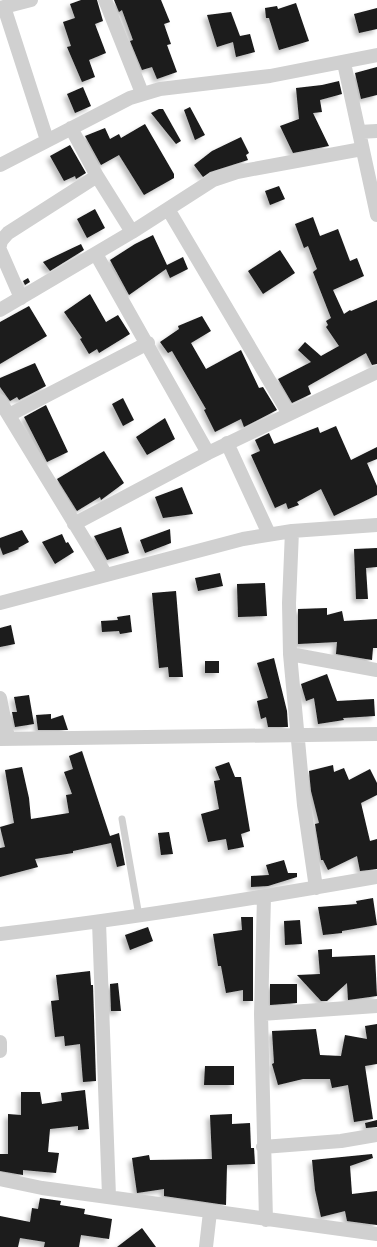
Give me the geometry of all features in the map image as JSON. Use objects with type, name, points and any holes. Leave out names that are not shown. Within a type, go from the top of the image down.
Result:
[{"type":"street","points":[[31,0],[2,7],[46,140]]},
{"type":"street","points":[[105,0],[142,93]]},
{"type":"street","points":[[0,165],[46,140],[142,93],[160,89],[270,76],[344,63],[377,55]]},
{"type":"street","points":[[344,63],[377,214]]},
{"type":"street","points":[[71,128],[97,176],[132,232]]},
{"type":"street","points":[[360,132],[377,130]]},
{"type":"street","points":[[0,310],[96,254],[168,210],[213,180],[224,176],[362,149]]},
{"type":"street","points":[[0,245],[0,241],[8,233],[97,176]]},
{"type":"street","points":[[168,210],[289,414]]},
{"type":"street","points":[[0,250],[21,298]]},
{"type":"street","points":[[96,254],[148,343],[208,453]]},
{"type":"street","points":[[9,415],[148,343]]},
{"type":"street","points":[[74,524],[227,443],[377,372]]},
{"type":"street","points":[[0,401],[106,575]]},
{"type":"street","points":[[227,443],[269,534]]},
{"type":"street","points":[[0,603],[196,550],[269,534],[377,525]]},
{"type":"street","points":[[292,531],[290,654],[304,805],[316,888]]},
{"type":"street","points":[[290,654],[377,670]]},
{"type":"street","points":[[0,698],[4,738],[377,734]]},
{"type":"street","points":[[0,934],[139,916],[264,897],[377,877]]},
{"type":"street","points":[[264,897],[261,1014],[263,1146],[266,1220]]},
{"type":"street","points":[[99,922],[109,1196]]},
{"type":"street","points":[[261,1014],[377,1006]]},
{"type":"street","points":[[0,1042],[0,1051]]},
{"type":"street","points":[[263,1146],[341,1141],[377,1135]]},
{"type":"street","points":[[0,1179],[42,1188],[109,1196],[266,1220],[377,1234]]},
{"type":"street","points":[[206,1247],[210,1212]]},
{"type":"lane","points":[[122,819],[139,916]]},
{"type":"building","points":[[81,0],[97,0],[103,21],[95,24],[106,53],[89,60],[95,77],[82,82],[67,47],[71,46],[63,22],[75,18],[70,4]]},
{"type":"building","points":[[114,0],[161,0],[170,22],[164,24],[171,44],[167,45],[177,72],[157,79],[152,67],[142,70],[130,41],[133,40],[122,10],[119,12]]},
{"type":"building","points":[[296,3],[309,41],[279,50],[269,18],[266,18],[265,8],[277,6],[278,9]]},
{"type":"building","points":[[377,8],[377,29],[359,33],[354,14]]},
{"type":"building","points":[[231,12],[240,36],[250,34],[255,52],[236,57],[233,42],[217,47],[207,15]]},
{"type":"building","points":[[377,67],[377,95],[361,99],[355,73]]},
{"type":"building","points":[[339,81],[342,94],[320,100],[322,112],[313,113],[329,146],[293,153],[280,126],[299,119],[296,88],[322,85]]},
{"type":"building","points":[[83,87],[91,106],[75,113],[67,94]]},
{"type":"building","points":[[190,107],[205,135],[195,140],[184,110]]},
{"type":"building","points":[[159,109],[163,109],[181,141],[176,144],[151,113]]},
{"type":"building","points":[[145,124],[174,174],[174,178],[144,195],[119,155],[101,165],[85,136],[105,128],[110,139],[119,134],[121,138]]},
{"type":"building","points":[[241,137],[249,153],[246,155],[248,160],[210,172],[203,177],[194,165],[212,151]]},
{"type":"building","points":[[70,145],[86,173],[76,179],[75,176],[64,181],[50,156]]},
{"type":"building","points":[[279,186],[285,199],[270,205],[265,191]]},
{"type":"building","points":[[95,209],[105,228],[87,238],[77,219]]},
{"type":"building","points":[[313,217],[320,236],[338,229],[350,261],[357,258],[364,276],[333,290],[344,314],[350,310],[351,311],[377,300],[377,364],[372,365],[366,353],[308,386],[311,394],[292,403],[278,379],[311,362],[298,350],[305,342],[321,356],[339,346],[326,327],[328,325],[326,321],[331,318],[313,272],[317,269],[308,246],[304,248],[295,224]]},
{"type":"building","points":[[153,235],[167,265],[183,257],[188,269],[170,278],[166,269],[129,295],[110,260],[135,244]]},
{"type":"building","points":[[81,244],[84,250],[50,271],[43,262]]},
{"type":"building","points":[[280,250],[295,273],[263,294],[248,271]]},
{"type":"building","points":[[28,278],[30,282],[25,285],[23,281]]},
{"type":"building","points":[[90,294],[106,322],[118,315],[130,334],[99,353],[97,349],[89,354],[80,339],[82,338],[64,312]]},
{"type":"building","points":[[29,306],[47,336],[0,364],[0,322]]},
{"type":"building","points":[[202,316],[211,331],[191,343],[206,369],[241,350],[259,388],[263,387],[277,410],[244,427],[241,419],[215,432],[204,410],[206,409],[172,351],[168,353],[160,342],[179,329],[178,326]]},
{"type":"building","points":[[35,363],[46,386],[19,400],[17,397],[10,401],[0,387],[0,378]]},
{"type":"building","points":[[123,398],[134,420],[123,426],[112,404]]},
{"type":"building","points":[[46,405],[68,452],[47,462],[24,417]]},
{"type":"building","points":[[165,418],[175,439],[147,455],[136,437]]},
{"type":"building","points":[[336,426],[351,460],[377,447],[377,459],[367,463],[377,486],[377,495],[334,516],[321,489],[297,502],[299,505],[288,509],[286,503],[275,508],[251,455],[260,451],[255,440],[269,433],[274,444],[318,427],[320,433]]},
{"type":"building","points":[[104,451],[124,483],[101,500],[100,497],[77,511],[57,479]]},
{"type":"building","points":[[182,487],[193,514],[163,518],[155,497]]},
{"type":"building","points":[[121,527],[129,553],[107,560],[94,536]]},
{"type":"building","points":[[170,529],[171,543],[145,553],[140,540]]},
{"type":"building","points":[[22,530],[29,542],[18,548],[19,549],[3,555],[0,547],[0,538]]},
{"type":"building","points":[[62,534],[66,543],[68,542],[74,552],[55,564],[42,542]]},
{"type":"building","points":[[377,548],[377,567],[366,568],[368,599],[356,599],[354,549]]},
{"type":"building","points":[[220,573],[223,586],[198,591],[195,578]]},
{"type":"building","points":[[265,583],[267,616],[238,617],[237,584]]},
{"type":"building","points":[[176,591],[183,677],[169,677],[168,667],[159,668],[152,593]]},
{"type":"building","points":[[327,608],[327,615],[342,611],[344,621],[377,619],[377,648],[373,648],[372,660],[336,654],[337,642],[298,644],[298,609]]},
{"type":"building","points":[[130,615],[132,632],[120,634],[119,631],[102,632],[101,621],[118,620],[117,617]]},
{"type":"building","points":[[11,625],[15,644],[0,647],[0,628]]},
{"type":"building","points":[[274,658],[287,711],[288,727],[268,727],[266,717],[261,719],[257,701],[268,698],[257,663]]},
{"type":"building","points":[[205,661],[219,661],[219,673],[205,673]]},
{"type":"building","points":[[327,674],[337,701],[374,699],[375,716],[343,718],[344,720],[318,724],[314,698],[306,701],[301,684]]},
{"type":"building","points":[[29,695],[34,724],[15,727],[12,712],[17,712],[14,697]]},
{"type":"building","points":[[51,714],[51,719],[63,715],[68,730],[38,730],[36,715]]},
{"type":"building","points":[[82,751],[110,836],[119,833],[125,865],[117,867],[111,843],[73,851],[73,853],[35,859],[38,867],[0,877],[0,848],[5,847],[0,827],[14,823],[5,770],[22,767],[29,798],[31,819],[69,813],[66,795],[72,794],[64,772],[73,769],[69,756]]},
{"type":"building","points":[[229,762],[235,777],[241,777],[250,831],[241,834],[244,847],[228,850],[226,839],[208,842],[201,814],[219,809],[214,781],[220,780],[215,767]]},
{"type":"building","points":[[333,765],[334,772],[344,768],[349,780],[370,769],[377,783],[377,795],[361,803],[370,841],[377,839],[377,869],[360,871],[357,856],[328,870],[323,860],[321,860],[315,824],[319,823],[311,791],[309,771]]},
{"type":"building","points":[[169,832],[173,854],[161,855],[158,833]]},
{"type":"building","points":[[284,860],[288,873],[297,873],[297,877],[268,886],[251,887],[251,876],[269,875],[266,865]]},
{"type":"building","points":[[373,898],[377,925],[342,931],[342,933],[323,935],[318,907],[357,904],[356,901]]},
{"type":"building","points":[[241,917],[253,917],[253,1001],[243,1001],[243,990],[226,993],[221,966],[218,966],[213,934],[242,930]]},
{"type":"building","points":[[300,920],[302,944],[285,945],[284,921]]},
{"type":"building","points":[[148,927],[153,941],[130,950],[125,935]]},
{"type":"building","points":[[332,949],[332,957],[375,955],[377,996],[348,1000],[347,983],[327,1001],[321,1001],[297,975],[320,974],[318,950]]},
{"type":"building","points":[[90,971],[91,985],[93,985],[96,1081],[83,1082],[80,1044],[65,1046],[64,1036],[55,1037],[51,1001],[59,1000],[56,975]]},
{"type":"building","points":[[118,983],[121,1011],[111,1011],[110,984]]},
{"type":"building","points":[[270,984],[297,984],[297,1003],[270,1005]]},
{"type":"building","points":[[377,1024],[377,1064],[365,1066],[373,1119],[354,1122],[348,1085],[332,1088],[330,1079],[303,1079],[278,1085],[272,1064],[274,1063],[272,1031],[316,1029],[320,1055],[341,1056],[345,1035],[367,1039],[365,1026]]},
{"type":"building","points":[[205,1066],[234,1066],[234,1085],[204,1085]]},
{"type":"building","points":[[85,1090],[89,1129],[78,1130],[78,1126],[50,1129],[48,1152],[59,1153],[56,1173],[23,1170],[23,1175],[0,1171],[0,1154],[8,1154],[8,1114],[21,1115],[21,1092],[40,1092],[42,1104],[62,1101],[61,1093]]},
{"type":"building","points":[[232,1114],[232,1124],[250,1123],[251,1148],[254,1148],[255,1164],[227,1165],[226,1205],[164,1196],[164,1189],[137,1193],[132,1158],[149,1155],[150,1160],[212,1159],[210,1115]]},
{"type":"building","points":[[377,1120],[377,1127],[366,1128],[365,1123]]},
{"type":"building","points":[[372,1154],[373,1158],[350,1166],[352,1194],[377,1191],[377,1225],[347,1221],[345,1211],[321,1217],[315,1190],[312,1160]]},
{"type":"building","points":[[40,1198],[61,1201],[60,1205],[85,1209],[84,1214],[112,1219],[109,1239],[81,1235],[79,1247],[44,1247],[45,1242],[20,1238],[18,1247],[0,1247],[0,1216],[30,1222],[32,1208],[38,1209]]},
{"type":"building","points":[[142,1228],[156,1247],[117,1247]]}]
